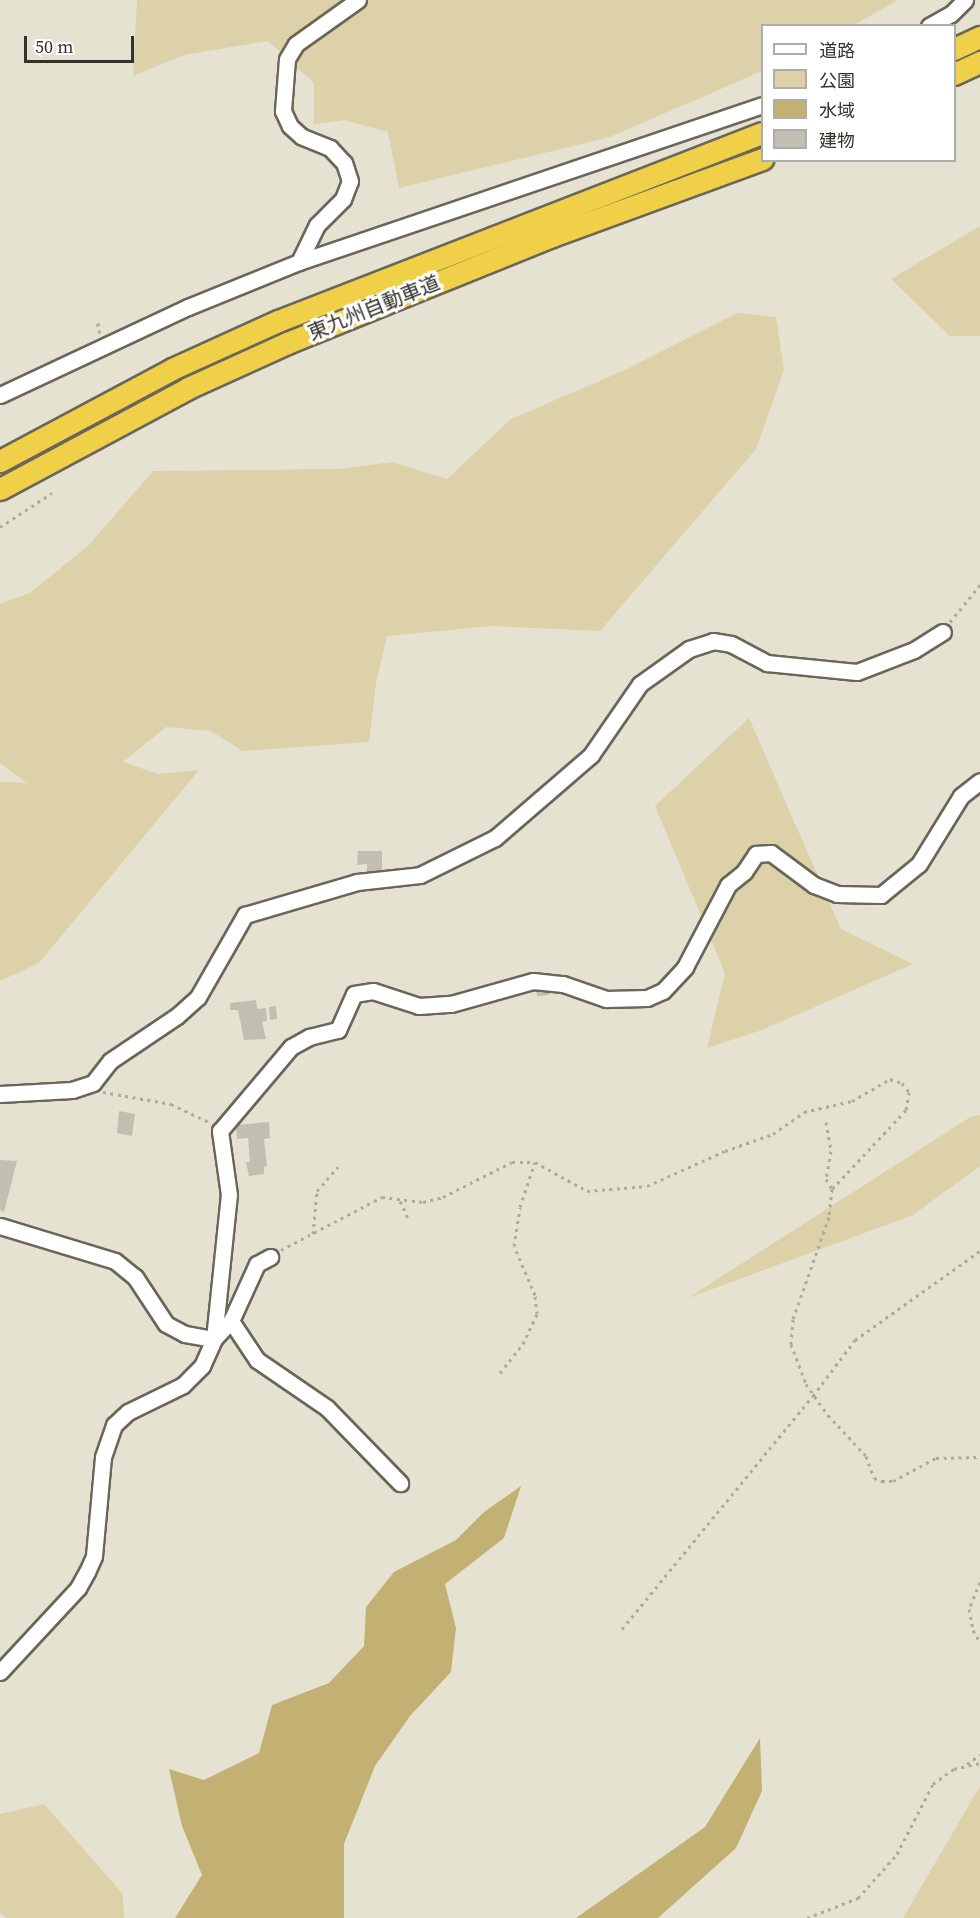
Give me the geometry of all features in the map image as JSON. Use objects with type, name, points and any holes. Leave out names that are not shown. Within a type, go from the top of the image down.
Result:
[{"type":"highway","points":[[956,48],[980,37]]},
{"type":"highway","points":[[956,73],[980,62]]},
{"type":"highway","name":"東九州自動車道","points":[[0,461],[172,369],[278,321],[761,133]]},
{"type":"highway","name":"東九州自動車道","points":[[0,489],[188,388],[287,344],[531,244],[761,159]]},
{"type":"street","points":[[299,262],[317,225],[343,200],[350,181],[344,163],[330,148],[301,136],[290,126],[283,111],[287,59],[296,44],[358,0]]},
{"type":"street","points":[[933,24],[951,14],[965,0]]},
{"type":"street","points":[[0,395],[188,307],[299,262],[761,105]]},
{"type":"street","points":[[0,1094],[72,1090],[93,1083],[111,1061],[177,1016],[198,997],[245,915],[357,882],[420,875],[495,838],[591,755],[640,684],[689,648],[713,641],[731,644],[767,663],[857,672],[904,654],[943,632]]},
{"type":"street","points":[[0,1672],[71,1596],[87,1572],[94,1556],[103,1457],[114,1425],[128,1412],[183,1385],[202,1366],[214,1339],[229,1195],[220,1131],[291,1047],[309,1037],[338,1030],[354,994],[373,991],[419,1006],[451,1004],[533,981],[563,984],[606,999],[647,998],[663,991],[685,968],[728,885],[744,872],[756,854],[771,853],[814,885],[837,894],[880,895],[919,864],[961,796],[980,781]]},
{"type":"street","points":[[0,1226],[115,1261],[135,1277],[166,1324],[185,1334],[214,1339]]},
{"type":"street","points":[[214,1339],[231,1321],[258,1264],[270,1257]]},
{"type":"street","points":[[231,1321],[257,1360],[327,1408],[400,1483]]},
{"type":"path","points":[[0,527],[52,493]]},
{"type":"path","points":[[943,632],[964,600],[980,585]]},
{"type":"path","points":[[270,1257],[382,1197],[400,1201],[443,1197],[512,1162],[535,1162],[587,1191],[646,1186],[724,1151],[773,1134],[804,1113],[852,1101],[890,1079],[902,1083],[909,1092],[906,1110],[832,1189],[829,1217],[792,1319],[791,1344],[813,1396],[866,1456],[874,1478],[893,1481],[936,1458],[980,1456]]},
{"type":"path","points":[[93,1083],[104,1092],[171,1104],[200,1115],[220,1131]]},
{"type":"path","points":[[826,1122],[831,1151],[826,1179],[832,1189]]},
{"type":"path","points":[[500,1373],[523,1344],[537,1314],[535,1295],[514,1246],[520,1207],[535,1162]]},
{"type":"path","points":[[313,1234],[317,1191],[338,1167]]},
{"type":"path","points":[[400,1201],[408,1218]]},
{"type":"path","points":[[622,1629],[813,1396],[855,1340],[980,1251]]},
{"type":"path","points":[[980,1582],[969,1609],[973,1630],[980,1642]]},
{"type":"path","points":[[807,1918],[858,1898],[897,1854],[933,1784],[980,1755]]},
{"type":"path","points":[[956,1769],[980,1763]]},
{"type":"green space","points":[[137,0],[898,0],[856,24],[761,24],[761,71],[610,137],[399,188],[388,132],[344,120],[314,124],[314,83],[268,41],[184,55],[133,76]]},
{"type":"green space","points":[[980,226],[980,336],[950,336],[891,279]]},
{"type":"green space","points":[[737,313],[776,317],[784,370],[756,449],[600,631],[491,626],[387,636],[376,683],[369,742],[242,751],[211,731],[166,727],[123,762],[158,774],[199,770],[39,963],[0,981],[0,782],[27,783],[0,763],[0,604],[30,593],[89,545],[153,471],[338,469],[392,462],[447,479],[511,419],[625,370]]},
{"type":"green space","points":[[749,718],[841,929],[913,964],[762,1030],[707,1048],[725,973],[655,806]]},
{"type":"green space","points":[[980,1115],[980,1166],[913,1215],[688,1298],[972,1116]]},
{"type":"green space","points":[[980,1786],[980,1918],[903,1918]]},
{"type":"green space","points":[[44,1804],[123,1894],[124,1918],[7,1918],[0,1913],[0,1814]]},
{"type":"water","points":[[521,1486],[504,1538],[445,1584],[456,1628],[451,1672],[410,1716],[375,1766],[344,1844],[344,1918],[175,1918],[202,1875],[182,1826],[169,1769],[204,1780],[259,1753],[272,1705],[329,1683],[364,1646],[366,1607],[394,1572],[456,1540],[484,1512]]},
{"type":"water","points":[[760,1738],[762,1791],[736,1848],[658,1918],[576,1918],[705,1827]]},
{"type":"building","points":[[358,851],[382,851],[382,876],[367,877],[367,864],[357,865]]},
{"type":"building","points":[[551,985],[549,995],[537,996],[536,986]]},
{"type":"building","points":[[256,1000],[257,1009],[266,1008],[267,1021],[262,1022],[266,1039],[244,1040],[238,1010],[230,1010],[230,1003]]},
{"type":"building","points":[[276,1006],[277,1019],[270,1020],[269,1007]]},
{"type":"building","points":[[119,1111],[135,1114],[132,1136],[117,1133]]},
{"type":"building","points":[[269,1122],[270,1138],[264,1139],[267,1166],[264,1167],[264,1174],[249,1176],[246,1162],[250,1162],[248,1138],[237,1139],[236,1125]]},
{"type":"building","points":[[0,1160],[17,1161],[4,1212],[0,1210]]}]
